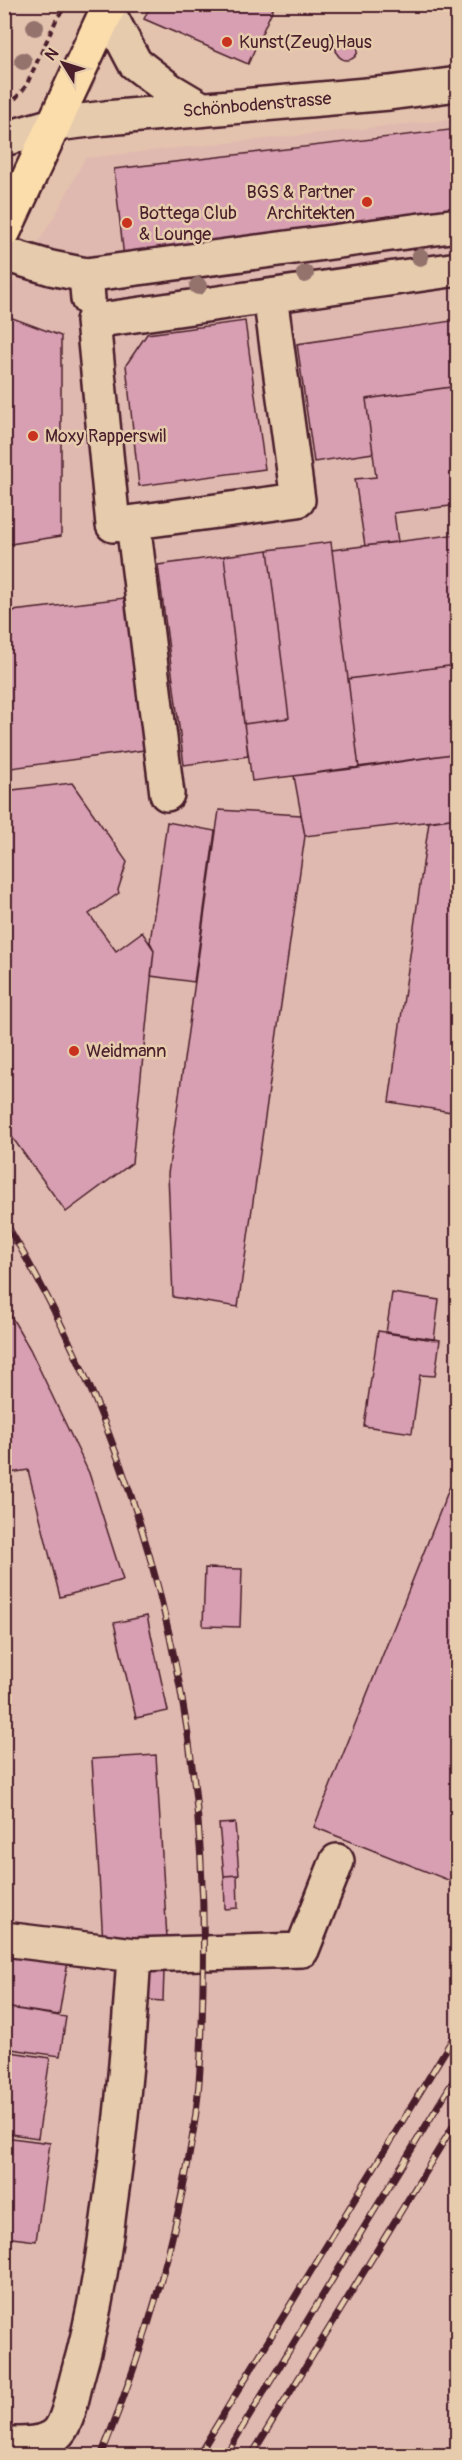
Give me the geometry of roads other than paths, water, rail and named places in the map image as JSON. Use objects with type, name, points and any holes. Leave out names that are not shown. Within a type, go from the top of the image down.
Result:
[{"type":"main road","points":[[4,231],[109,7]]},
{"type":"street","points":[[109,7],[135,63],[170,90],[202,110]]},
{"type":"street","name":"Schönbodenstrasse","points":[[4,139],[56,124],[389,93],[458,84]]},
{"type":"street","points":[[4,254],[87,287],[458,225]]},
{"type":"street","points":[[270,296],[298,500],[113,525],[93,321],[458,269]]},
{"type":"street","points":[[133,523],[167,794]]},
{"type":"street","points":[[4,1938],[134,1955],[302,1950],[337,1861]]},
{"type":"street","points":[[4,2444],[31,2443],[54,2437],[63,2424],[81,2364],[104,2250],[122,2120],[134,1955]]},
{"type":"railway","points":[[4,1220],[53,1308],[95,1399],[130,1492],[158,1588],[180,1686],[194,1785],[202,1885],[201,2059],[196,2115],[186,2174],[167,2256],[144,2337],[101,2456]]},
{"type":"railway","points":[[198,2456],[458,2030]]},
{"type":"railway","points":[[225,2456],[458,2073]]},
{"type":"railway","points":[[251,2456],[458,2118]]},
{"type":"place","name":"Kunst(Zeug)Haus","points":[[227,42]]},
{"type":"place","name":"BGS & Partner Architekten","points":[[367,202]]},
{"type":"place","name":"Bottega Club & Lounge","points":[[127,223]]},
{"type":"place","name":"Moxy Rapperswil","points":[[33,436]]},
{"type":"place","name":"Weidmann","points":[[74,1051]]}]
